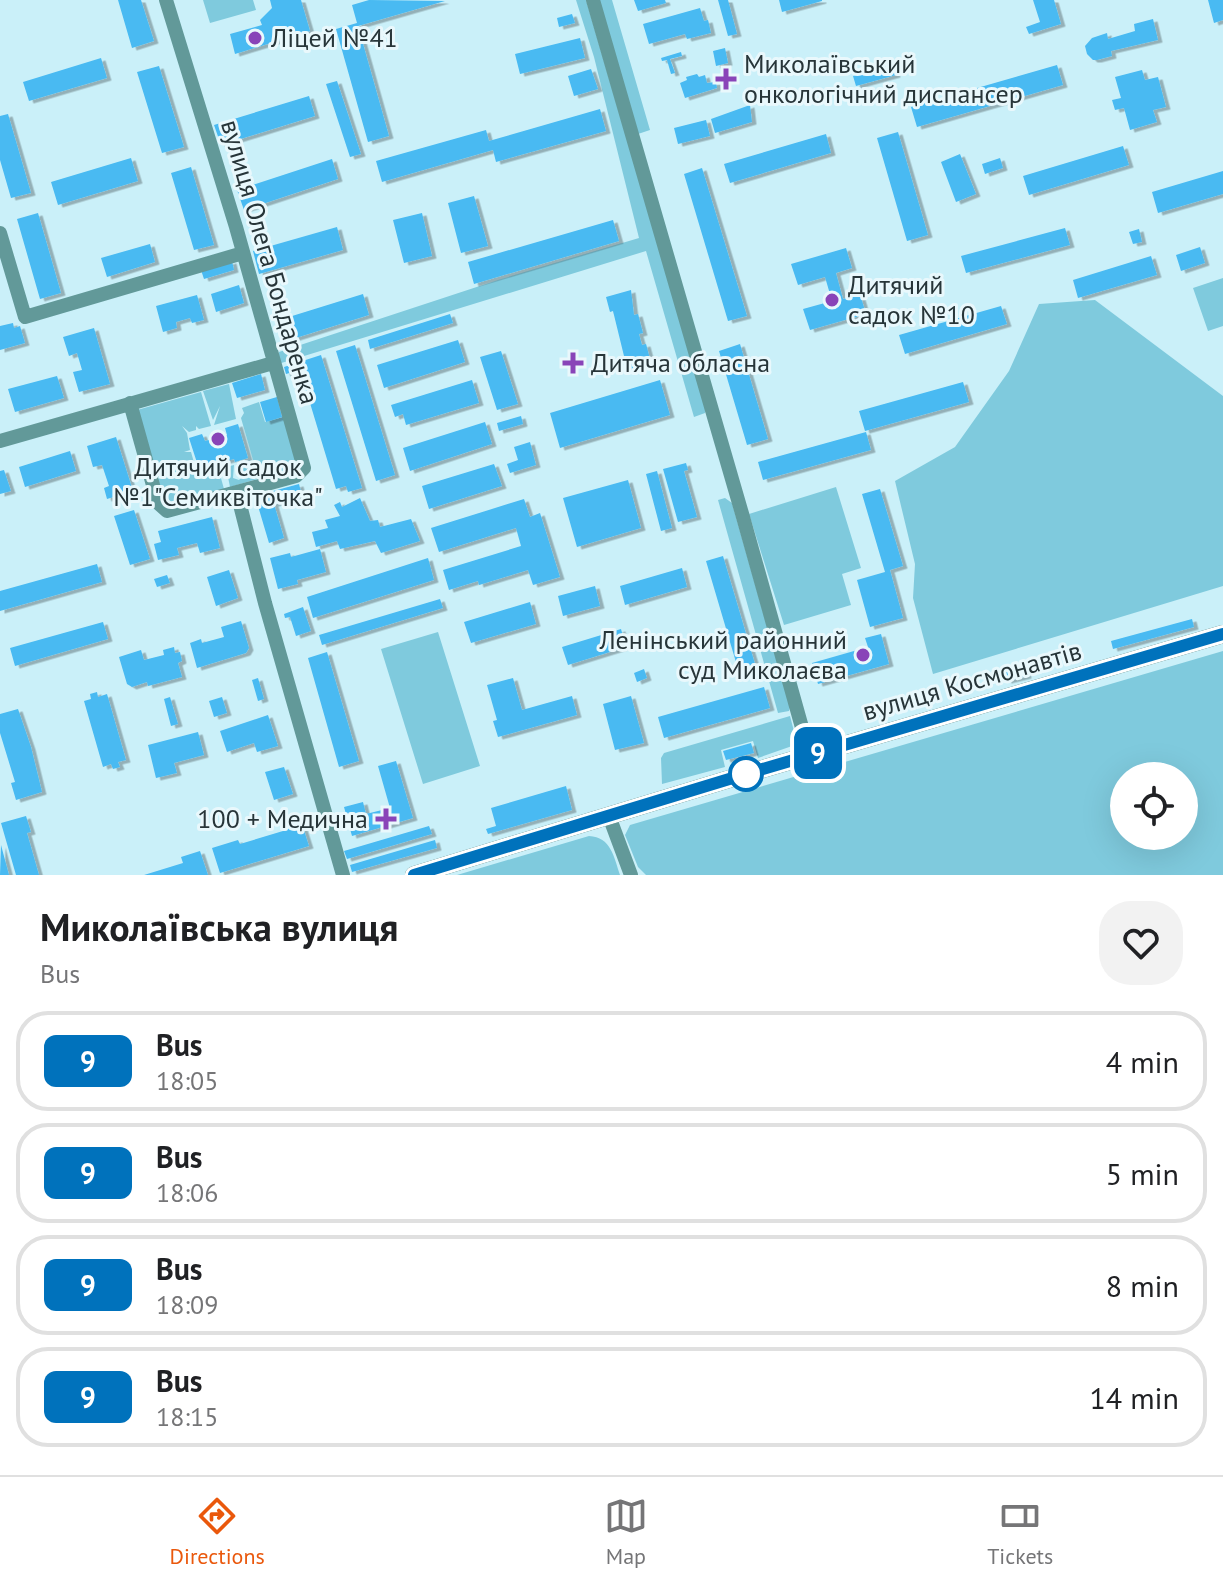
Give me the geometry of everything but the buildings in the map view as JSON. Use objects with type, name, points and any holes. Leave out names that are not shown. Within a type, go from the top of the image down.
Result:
[{"type":"main road","name":"вулиця Космонавтів","points":[[414,875],[1223,634]]},
{"type":"street","name":"вулиця Олега Бондаренка","points":[[130,403],[158,503],[167,511],[296,476],[304,468],[166,0]]},
{"type":"street","points":[[593,0],[810,756]]},
{"type":"street","points":[[0,233],[25,317],[243,253]]},
{"type":"street","points":[[0,441],[273,363]]},
{"type":"street","points":[[237,493],[265,603],[343,875]]},
{"type":"street","points":[[609,816],[631,875]]},
{"type":"shaded area","points":[[203,0],[253,0],[256,10],[210,23]]},
{"type":"shaded area","points":[[576,0],[586,0],[705,413],[694,417],[646,251],[278,364],[279,352],[498,280],[639,238],[594,57]]},
{"type":"shaded area","points":[[599,0],[612,0],[650,130],[638,134]]},
{"type":"shaded area","points":[[1223,278],[1223,326],[1208,331],[1193,288]]},
{"type":"shaded area","points":[[1095,300],[1223,396],[1223,586],[933,674],[913,598],[915,564],[895,481],[955,447],[1009,371],[1039,304]]},
{"type":"shaded area","points":[[229,384],[236,419],[214,425],[220,406],[213,420],[203,391]]},
{"type":"shaded area","points":[[201,392],[211,426],[199,429],[196,426],[196,430],[189,432],[182,426],[187,433],[190,450],[184,452],[191,452],[195,466],[157,477],[137,410]]},
{"type":"shaded area","points":[[259,402],[265,422],[283,417],[298,467],[230,487],[226,467],[234,465],[233,478],[239,480],[245,474],[238,470],[236,464],[253,460],[241,418],[244,413],[242,408]]},
{"type":"shaded area","points":[[195,468],[197,475],[219,471],[224,489],[168,506],[158,479]]},
{"type":"shaded area","points":[[836,487],[861,568],[842,574],[851,605],[784,625],[749,514]]},
{"type":"shaded area","points":[[725,498],[732,503],[789,711],[778,713],[718,500]]},
{"type":"shaded area","points":[[438,632],[480,766],[423,784],[381,649]]},
{"type":"shaded area","points":[[1223,651],[1223,875],[646,875],[638,867],[625,835],[630,825]]},
{"type":"shaded area","points":[[790,716],[795,745],[758,758],[753,741],[721,750],[725,767],[662,784],[661,758],[664,753]]},
{"type":"shaded area","points":[[589,836],[607,844],[620,875],[457,875]]},
{"type":"bus line","name":"9","points":[[414,875],[1223,634]]},
{"type":"place","name":"Ліцей №41","points":[[255,38]]},
{"type":"place","name":"Миколаївський онкологічний диспансер","points":[[726,79]]},
{"type":"place","name":"Дитячий садок №10","points":[[832,300]]},
{"type":"place","name":"Дитяча обласна","points":[[573,363]]},
{"type":"place","name":"Дитячий садок №1\"Семиквіточка\"","points":[[218,439]]},
{"type":"place","name":"Ленінський районний суд Миколаєва","points":[[863,655]]},
{"type":"place","name":"100 + Медична","points":[[386,819]]}]
